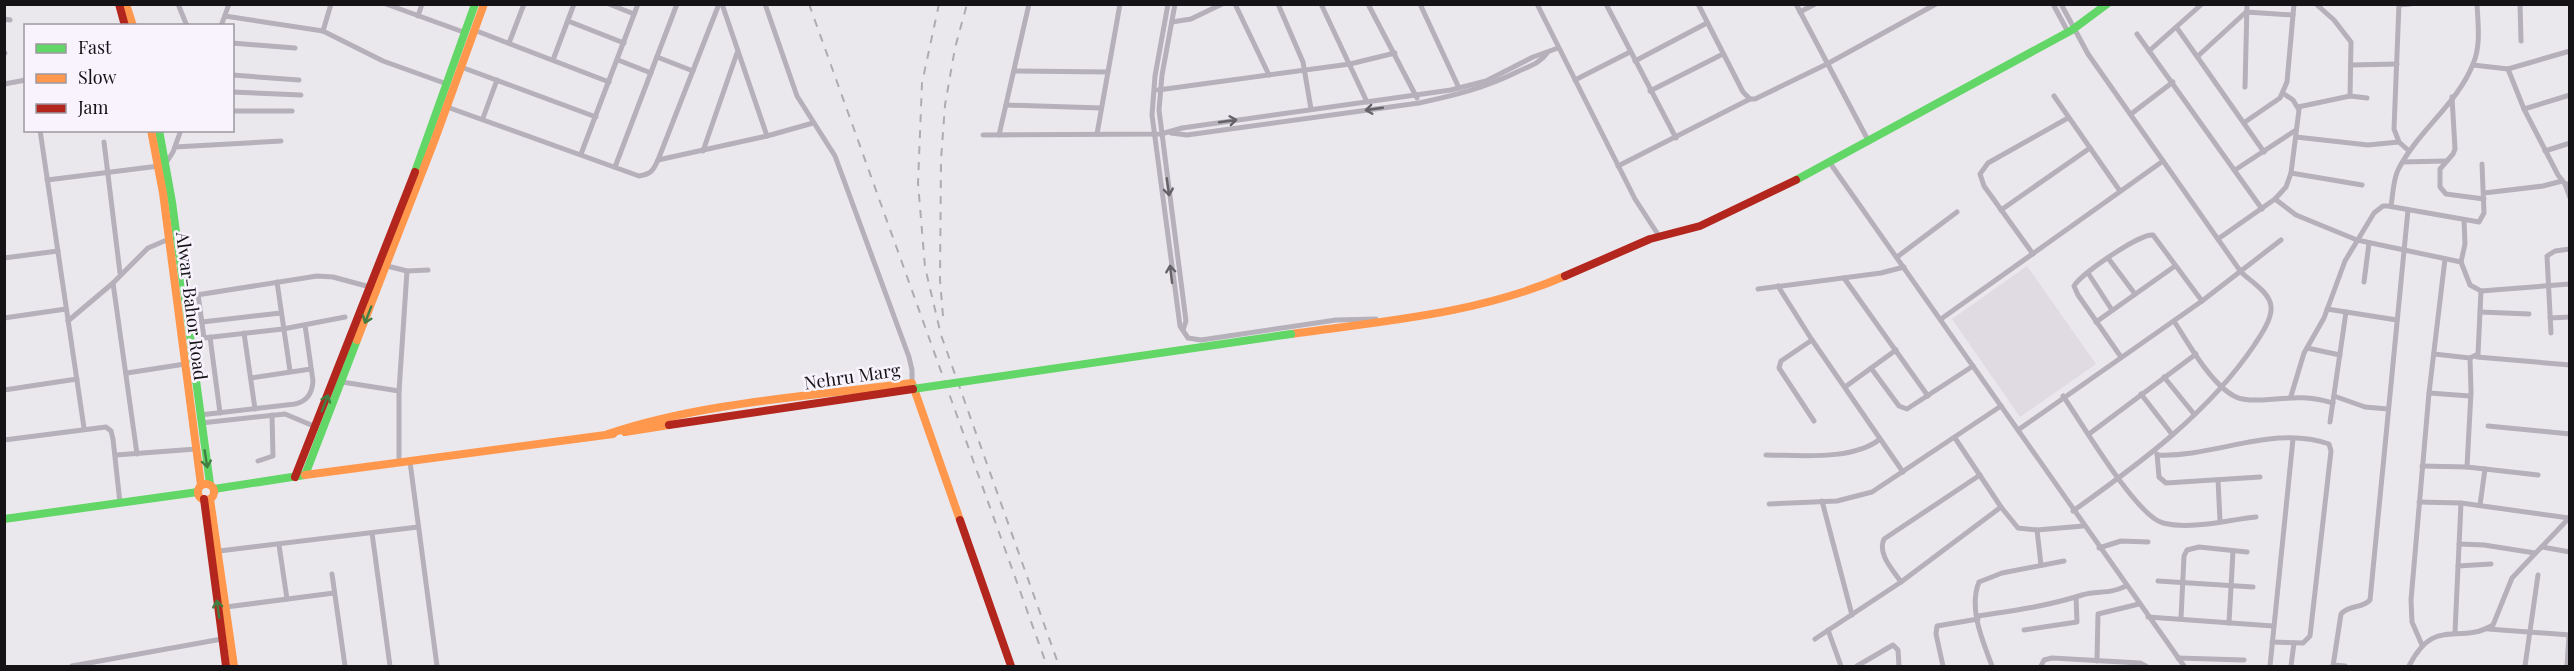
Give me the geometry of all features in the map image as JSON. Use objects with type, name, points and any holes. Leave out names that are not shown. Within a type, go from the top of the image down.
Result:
[{"type":"street","points":[[119,4],[124,24]]},
{"type":"street","points":[[126,4],[132,24]]},
{"type":"street","points":[[178,4],[186,24]]},
{"type":"street","points":[[222,24],[229,4]]},
{"type":"street","points":[[323,31],[331,4]]},
{"type":"street","points":[[386,4],[470,33],[509,43],[609,82]]},
{"type":"street","points":[[418,16],[422,4]]},
{"type":"street","points":[[305,475],[373,288],[447,106],[461,67],[475,4]]},
{"type":"street","points":[[295,477],[342,382],[373,288],[387,266],[405,205],[447,84],[484,4]]},
{"type":"street","points":[[509,43],[524,4]]},
{"type":"street","points":[[552,60],[574,4]]},
{"type":"street","points":[[609,4],[634,14]]},
{"type":"street","points":[[581,154],[638,4]]},
{"type":"street","points":[[615,167],[677,4]]},
{"type":"street","points":[[711,4],[720,5]]},
{"type":"street","points":[[765,4],[797,96],[836,156],[909,357],[912,383]]},
{"type":"street","points":[[999,135],[1029,4]]},
{"type":"street","points":[[1097,134],[1120,4]]},
{"type":"street","points":[[1168,4],[1157,90],[1158,134],[1173,290],[1178,322],[1188,338],[1201,340],[1336,320],[1405,319]]},
{"type":"street","points":[[1157,90],[1175,4]]},
{"type":"street","points":[[1172,22],[1191,19],[1222,4]]},
{"type":"street","points":[[1235,4],[1269,75]]},
{"type":"street","points":[[1278,4],[1300,51],[1306,70],[1311,109]]},
{"type":"street","points":[[1322,4],[1367,102]]},
{"type":"street","points":[[1368,4],[1418,99]]},
{"type":"street","points":[[1420,4],[1459,88]]},
{"type":"street","points":[[1537,4],[1635,199],[1659,236]]},
{"type":"street","points":[[1606,4],[1676,138]]},
{"type":"street","points":[[1698,4],[1743,92],[1750,99]]},
{"type":"street","points":[[1796,4],[1869,142]]},
{"type":"street","points":[[1800,12],[1815,4]]},
{"type":"street","points":[[1618,166],[1750,99],[1767,95],[1936,4]]},
{"type":"street","points":[[2053,4],[2241,272],[2270,301],[2270,315],[2258,339],[2223,388],[2157,448],[2073,511]]},
{"type":"street","points":[[2061,4],[2070,30]]},
{"type":"street","points":[[4,519],[199,488],[410,462],[608,434],[1463,309],[1516,295],[1659,236],[1700,226],[1869,142],[2070,30],[2107,4]]},
{"type":"street","points":[[2149,51],[2202,4]]},
{"type":"street","points":[[2245,87],[2247,4]]},
{"type":"street","points":[[2245,122],[2284,94],[2294,4]]},
{"type":"street","points":[[2316,4],[2327,12],[2347,34],[2352,48],[2350,96]]},
{"type":"street","points":[[2409,151],[2399,142],[2394,129],[2399,5],[2410,4]]},
{"type":"street","points":[[2391,206],[2397,172],[2409,151],[2452,97],[2473,65],[2478,42],[2477,4]]},
{"type":"street","points":[[2520,4],[2521,40]]},
{"type":"street","points":[[720,5],[767,136]]},
{"type":"street","points":[[447,106],[639,176],[648,175],[653,171],[658,160],[720,5]]},
{"type":"street","points":[[2198,56],[2246,12],[2293,15]]},
{"type":"street","points":[[225,16],[323,31],[383,61],[447,84]]},
{"type":"street","points":[[568,21],[624,42]]},
{"type":"street","points":[[1635,61],[1707,23]]},
{"type":"street","points":[[2177,28],[2264,152]]},
{"type":"street","points":[[2137,34],[2262,208]]},
{"type":"street","points":[[234,43],[295,48]]},
{"type":"street","points":[[983,135],[1171,133],[1182,128],[1311,109],[1418,99],[1486,81],[1533,57],[1558,48]]},
{"type":"street","points":[[2473,65],[2508,69],[2570,51]]},
{"type":"street","points":[[703,151],[738,52]]},
{"type":"street","points":[[1575,80],[1630,52]]},
{"type":"street","points":[[1157,90],[1350,64],[1395,53]]},
{"type":"street","points":[[1171,133],[1181,136],[1196,134],[1483,88],[1538,62],[1547,53]]},
{"type":"street","points":[[1650,91],[1723,54]]},
{"type":"street","points":[[657,57],[693,71]]},
{"type":"street","points":[[618,60],[651,73]]},
{"type":"street","points":[[2351,65],[2397,64]]},
{"type":"street","points":[[461,67],[596,117]]},
{"type":"street","points":[[2508,69],[2524,109],[2545,151],[2565,183],[2570,198]]},
{"type":"street","points":[[1014,71],[1108,72]]},
{"type":"street","points":[[234,75],[299,80]]},
{"type":"street","points":[[4,84],[24,80]]},
{"type":"street","points":[[483,118],[497,80]]},
{"type":"street","points":[[2131,114],[2173,82]]},
{"type":"street","points":[[234,92],[301,95]]},
{"type":"street","points":[[2218,239],[2275,200],[2286,187],[2291,173],[2298,107],[2284,94]]},
{"type":"street","points":[[2524,109],[2570,95]]},
{"type":"street","points":[[2054,96],[2120,191]]},
{"type":"street","points":[[2298,107],[2350,96],[2367,98]]},
{"type":"street","points":[[2452,97],[2455,149],[2438,175],[2442,191],[2446,194],[2484,196],[2565,183]]},
{"type":"street","points":[[1006,105],[1101,108]]},
{"type":"street","points":[[234,111],[292,111]]},
{"type":"street","points":[[2033,254],[1980,179],[1981,169],[2068,118]]},
{"type":"street","points":[[658,160],[767,136],[813,123]]},
{"type":"street","points":[[2235,170],[2297,130]]},
{"type":"street","points":[[40,132],[84,428]]},
{"type":"street","name":"Alwar-Bahor Road","points":[[152,132],[162,165],[180,297],[199,488],[207,499]]},
{"type":"street","name":"Alwar-Bahor Road","points":[[159,132],[169,239],[212,487]]},
{"type":"street","points":[[47,180],[162,165],[175,147],[180,132]]},
{"type":"street","points":[[2296,137],[2368,145],[2399,142]]},
{"type":"street","points":[[175,147],[281,141]]},
{"type":"street","points":[[104,142],[120,273]]},
{"type":"street","points":[[2545,151],[2570,143]]},
{"type":"street","points":[[2001,210],[2090,148]]},
{"type":"street","points":[[1941,319],[2163,161]]},
{"type":"street","points":[[2403,162],[2446,161]]},
{"type":"street","points":[[1830,163],[1941,319],[2083,526],[2184,666]]},
{"type":"street","points":[[2291,396],[2299,367],[2327,309],[2345,261],[2379,208],[2391,206],[2476,223],[2482,220],[2484,196],[2482,164]]},
{"type":"street","points":[[2291,173],[2362,185]]},
{"type":"street","points":[[2275,200],[2296,215],[2357,240],[2461,262]]},
{"type":"street","points":[[2345,666],[2333,666],[2341,614],[2346,609],[2364,605],[2370,600],[2408,210]]},
{"type":"street","points":[[1897,257],[1957,212]]},
{"type":"street","points":[[2464,221],[2465,244],[2461,262],[2470,285],[2481,291],[2570,284]]},
{"type":"street","points":[[2121,357],[2074,286],[2079,279],[2108,258],[2149,235],[2157,238],[2202,301]]},
{"type":"street","points":[[68,321],[113,283],[120,273],[153,244],[169,239]]},
{"type":"street","points":[[2018,430],[2063,396],[2202,301],[2281,240]]},
{"type":"street","points":[[2364,282],[2369,243]]},
{"type":"street","points":[[2551,333],[2548,286],[2549,253],[2570,249]]},
{"type":"street","points":[[4,258],[58,251]]},
{"type":"street","points":[[2108,258],[2135,294]]},
{"type":"street","points":[[2422,645],[2412,622],[2411,606],[2429,393],[2445,259]]},
{"type":"street","points":[[387,266],[407,271],[428,270]]},
{"type":"street","points":[[2096,322],[2175,266]]},
{"type":"street","points":[[1758,290],[1891,272],[1904,267]]},
{"type":"street","points":[[399,463],[399,391],[407,271]]},
{"type":"street","points":[[2088,273],[2112,310]]},
{"type":"street","points":[[180,297],[325,276],[373,288]]},
{"type":"street","points":[[1844,278],[1928,396]]},
{"type":"street","points":[[276,282],[290,371]]},
{"type":"street","points":[[113,283],[137,454]]},
{"type":"street","points":[[1778,286],[1812,340],[1903,472]]},
{"type":"street","points":[[2466,467],[2473,357],[2481,291]]},
{"type":"street","points":[[198,294],[204,338],[283,329],[345,317]]},
{"type":"street","points":[[4,318],[66,309]]},
{"type":"street","points":[[2327,309],[2397,320]]},
{"type":"street","points":[[2330,422],[2346,312]]},
{"type":"street","points":[[2480,312],[2529,314]]},
{"type":"street","points":[[202,322],[281,313]]},
{"type":"street","points":[[2550,318],[2570,317]]},
{"type":"street","points":[[2174,321],[2223,388],[2238,398],[2249,400],[2291,396],[2388,409]]},
{"type":"street","points":[[200,419],[220,413],[295,404],[306,399],[313,389],[304,325]]},
{"type":"street","points":[[244,333],[255,409]]},
{"type":"street","points":[[210,337],[220,413]]},
{"type":"street","points":[[1812,340],[1781,361],[1779,368],[1814,422]]},
{"type":"street","points":[[2307,348],[2340,355]]},
{"type":"street","points":[[1845,387],[1896,350]]},
{"type":"street","points":[[2089,434],[2196,354]]},
{"type":"street","points":[[2434,354],[2570,364]]},
{"type":"street","points":[[127,373],[185,364]]},
{"type":"street","points":[[1871,368],[1903,409],[1911,408],[1973,366]]},
{"type":"street","points":[[251,378],[311,369]]},
{"type":"street","points":[[2164,377],[2194,414]]},
{"type":"street","points":[[4,390],[77,380]]},
{"type":"street","points":[[342,382],[399,391]]},
{"type":"street","name":"Nehru Marg","points":[[608,434],[640,423],[700,411],[912,383],[1011,666]]},
{"type":"street","points":[[2429,393],[2470,396]]},
{"type":"street","points":[[2141,394],[2171,433]]},
{"type":"street","points":[[2063,396],[2119,478],[2144,512],[2152,519],[2176,525],[2256,517]]},
{"type":"street","points":[[1769,504],[1822,501],[1866,495],[1881,488],[2001,406]]},
{"type":"street","points":[[258,461],[273,456],[272,415]]},
{"type":"street","points":[[200,419],[293,416],[320,429]]},
{"type":"street","points":[[2488,426],[2570,434]]},
{"type":"street","points":[[4,440],[84,428],[106,428],[111,432],[116,454],[120,502]]},
{"type":"street","points":[[1955,438],[2001,507],[2018,528],[2037,530],[2083,526]]},
{"type":"street","points":[[2157,455],[2183,456],[2275,438],[2329,444],[2331,451],[2310,636],[2306,642],[2272,642]]},
{"type":"street","points":[[2270,666],[2293,439]]},
{"type":"street","points":[[1766,456],[1849,453],[1866,449],[1880,440]]},
{"type":"street","points":[[2157,448],[2159,477],[2166,483],[2260,477]]},
{"type":"street","points":[[116,454],[196,449]]},
{"type":"street","points":[[410,462],[438,666]]},
{"type":"street","points":[[2422,466],[2466,467],[2538,475]]},
{"type":"street","points":[[2480,506],[2485,469]]},
{"type":"street","points":[[1901,582],[1884,556],[1881,544],[1884,539],[1980,475]]},
{"type":"street","points":[[2218,480],[2220,520]]},
{"type":"street","points":[[212,487],[207,499],[226,666]]},
{"type":"street","points":[[207,499],[219,551],[234,666]]},
{"type":"street","points":[[1822,501],[1852,615]]},
{"type":"street","points":[[2419,502],[2461,503],[2569,517]]},
{"type":"street","points":[[2455,632],[2461,503]]},
{"type":"street","points":[[1815,639],[1901,582],[2001,507]]},
{"type":"street","points":[[2486,629],[2497,619],[2511,578],[2569,517]]},
{"type":"street","points":[[219,551],[418,527]]},
{"type":"street","points":[[2037,530],[2041,565]]},
{"type":"street","points":[[372,533],[390,666]]},
{"type":"street","points":[[2099,548],[2121,541],[2148,542]]},
{"type":"street","points":[[2459,544],[2491,545],[2535,553]]},
{"type":"street","points":[[279,545],[287,599]]},
{"type":"street","points":[[2181,618],[2184,556],[2187,550],[2199,547],[2247,552]]},
{"type":"street","points":[[2542,547],[2570,552]]},
{"type":"street","points":[[2229,622],[2233,551]]},
{"type":"street","points":[[1992,666],[1982,646],[1977,618],[1976,595],[1979,582],[1989,576],[2064,561]]},
{"type":"street","points":[[2458,566],[2492,564]]},
{"type":"street","points":[[332,574],[345,666]]},
{"type":"street","points":[[2525,666],[2538,575]]},
{"type":"street","points":[[2158,581],[2253,588]]},
{"type":"street","points":[[1942,666],[1936,634],[1937,626],[2085,594],[2113,592],[2126,586]]},
{"type":"street","points":[[226,607],[334,593]]},
{"type":"street","points":[[2024,630],[2077,622],[2076,597]]},
{"type":"street","points":[[2097,660],[2098,614],[2139,604]]},
{"type":"street","points":[[2148,617],[2273,626]]},
{"type":"street","points":[[2409,666],[2422,645],[2442,634],[2486,629],[2569,635],[2567,666]]},
{"type":"street","points":[[1828,630],[1841,666]]},
{"type":"street","points":[[72,666],[222,639]]},
{"type":"street","points":[[2291,666],[2294,643]]},
{"type":"street","points":[[1857,666],[1893,645],[1897,647],[1899,666]]},
{"type":"street","points":[[2041,666],[2048,658],[2140,663],[2146,666]]},
{"type":"street","points":[[2178,658],[2244,660]]},
{"type":"shaded area","points":[[2027,266],[2096,364],[2020,417],[1952,319]]},
{"type":"railway","points":[[809,4],[1047,666]]},
{"type":"railway","points":[[939,4],[922,83],[918,183],[925,267],[941,335],[1059,666]]},
{"type":"railway","points":[[943,316],[940,280],[941,160],[945,105],[955,48],[967,4]]},
{"type":"traffic: fast","points":[[415,172],[475,4]]},
{"type":"traffic: fast","points":[[1796,180],[2072,30],[2107,4]]},
{"type":"traffic: fast","points":[[159,132],[172,202],[210,484]]},
{"type":"traffic: fast","points":[[913,389],[1291,334]]},
{"type":"traffic: fast","points":[[214,489],[305,475],[357,340]]},
{"type":"traffic: fast","points":[[4,519],[198,492]]},
{"type":"traffic: slow","points":[[126,4],[132,24]]},
{"type":"traffic: slow","points":[[357,340],[435,139],[484,4]]},
{"type":"traffic: slow","points":[[151,132],[163,193],[201,485]]},
{"type":"traffic: slow","points":[[1291,334],[1465,308],[1532,289],[1565,276]]},
{"type":"traffic: slow","points":[[608,434],[644,423],[720,407],[912,383],[960,520]]},
{"type":"traffic: slow","points":[[625,432],[669,425]]},
{"type":"traffic: slow","points":[[305,475],[613,434]]},
{"type":"traffic: slow","points":[[203,484],[209,484],[214,492],[212,498],[203,500],[198,495],[198,489],[203,484]]},
{"type":"traffic: slow","points":[[210,499],[234,666]]},
{"type":"traffic: jam","points":[[119,4],[124,24]]},
{"type":"traffic: jam","points":[[295,477],[415,172]]},
{"type":"traffic: jam","points":[[1565,276],[1650,239],[1700,226],[1796,180]]},
{"type":"traffic: jam","points":[[669,425],[913,389]]},
{"type":"traffic: jam","points":[[204,499],[226,666]]},
{"type":"traffic: jam","points":[[960,520],[1011,666]]}]
